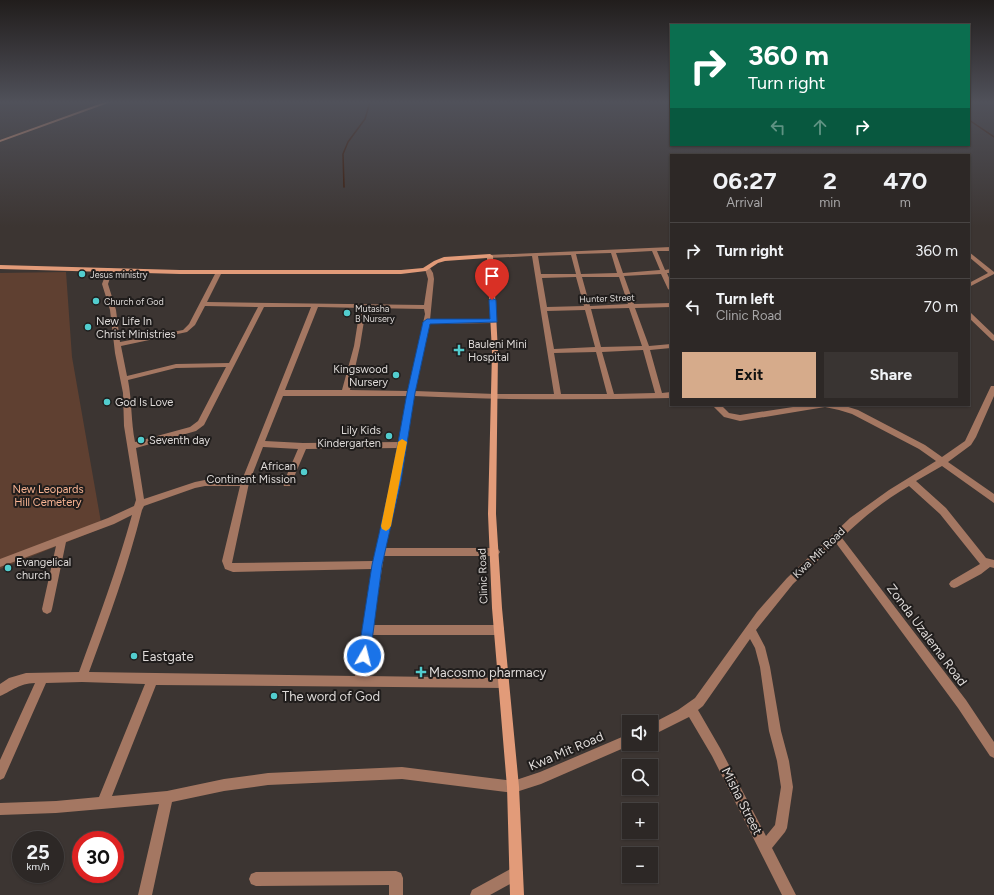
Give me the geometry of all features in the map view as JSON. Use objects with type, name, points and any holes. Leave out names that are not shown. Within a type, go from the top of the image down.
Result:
[{"type":"street","points":[[654,250],[670,287]]},
{"type":"street","points":[[0,267],[219,272],[401,272],[428,269],[436,262],[444,259],[670,250]]},
{"type":"street","points":[[613,252],[646,348],[659,395]]},
{"type":"street","points":[[573,253],[611,397]]},
{"type":"street","points":[[535,255],[558,396]]},
{"type":"street","points":[[970,255],[992,273],[970,284]]},
{"type":"street","name":"Clinic Road","points":[[490,256],[494,321],[495,396],[492,514],[499,630],[513,787],[517,895]]},
{"type":"street","points":[[82,677],[115,588],[140,505],[140,493],[128,426],[127,393],[117,345],[113,310],[105,284],[110,269]]},
{"type":"street","points":[[360,681],[377,565],[396,481],[411,393],[427,322],[427,307],[431,274],[428,269]]},
{"type":"street","points":[[539,276],[620,275],[670,271]]},
{"type":"street","points":[[117,345],[185,331],[192,325],[219,272]]},
{"type":"street","points":[[202,304],[427,307]]},
{"type":"street","points":[[132,446],[198,427],[262,305]]},
{"type":"street","name":"Hunter Street","points":[[544,309],[670,305]]},
{"type":"street","points":[[315,306],[282,393],[245,483],[227,556],[228,566],[233,568],[265,568],[377,565]]},
{"type":"street","points":[[345,394],[358,346],[361,321],[367,306]]},
{"type":"street","points":[[970,315],[994,339]]},
{"type":"street","points":[[427,322],[494,321]]},
{"type":"street","points":[[551,351],[670,346]]},
{"type":"street","points":[[124,378],[176,366],[231,365]]},
{"type":"street","name":"Kwa Mit Road","points":[[658,726],[691,709],[699,702],[776,596],[853,521],[892,492],[962,449],[973,435],[994,388]]},
{"type":"street","points":[[282,393],[411,393],[495,396],[611,397],[670,394]]},
{"type":"street","points":[[717,406],[727,415],[740,418],[817,406]]},
{"type":"street","points":[[834,406],[847,408],[865,416],[922,447],[994,499]]},
{"type":"street","points":[[261,444],[303,446],[402,445]]},
{"type":"street","points":[[287,484],[303,446]]},
{"type":"street","points":[[910,481],[943,511],[983,561],[991,563]]},
{"type":"street","points":[[0,563],[111,520],[140,505],[195,485],[205,483],[245,483]]},
{"type":"street","name":"Zonda Uzalema Road","points":[[836,537],[962,704],[994,752]]},
{"type":"street","points":[[47,609],[62,540]]},
{"type":"street","points":[[380,552],[495,552]]},
{"type":"street","points":[[954,584],[991,563]]},
{"type":"street","points":[[367,630],[499,630]]},
{"type":"street","points":[[750,630],[760,647],[765,667],[774,731],[783,761],[787,787],[781,828],[765,847]]},
{"type":"street","points":[[0,690],[13,682],[20,680],[82,677],[504,683]]},
{"type":"street","points":[[0,774],[43,678]]},
{"type":"street","points":[[103,803],[153,679]]},
{"type":"street","name":"Misha Street","points":[[691,709],[716,752],[789,895]]},
{"type":"street","name":"Kwa Mit Road","points":[[513,787],[541,778],[622,743]]},
{"type":"street","points":[[0,809],[56,807],[167,797],[224,785],[268,779],[402,773],[513,787]]},
{"type":"street","points":[[145,895],[167,797]]},
{"type":"street","points":[[477,895],[516,873]]},
{"type":"street","points":[[256,880],[396,878],[396,895]]},
{"type":"green space","name":"New Leopards Hill Cemetery","points":[[66,272],[72,357],[102,528],[0,569],[0,273]]},
{"type":"waterway","points":[[344,187],[343,154],[347,144]]},
{"type":"slow traffic","points":[[386,526],[396,481],[402,442]]},
{"type":"place","name":"Jesus ministry","points":[[82,274]]},
{"type":"place","name":"Church of God","points":[[96,301]]},
{"type":"place","name":"Mutasha B Nursery","points":[[347,313]]},
{"type":"place","name":"New Life In Christ Ministries","points":[[88,327]]},
{"type":"place","name":"Bauleni Mini Hospital","points":[[459,350]]},
{"type":"place","name":"Kingswood Nursery","points":[[396,375]]},
{"type":"place","name":"God Is Love","points":[[107,402]]},
{"type":"place","name":"Lily Kids Kindergarten","points":[[389,436]]},
{"type":"place","name":"Seventh day","points":[[141,440]]},
{"type":"place","name":"African Continent Mission","points":[[304,472]]},
{"type":"place","name":"Evangelical church","points":[[8,568]]},
{"type":"place","name":"Eastgate","points":[[134,656]]},
{"type":"place","name":"Macosmo pharmacy","points":[[421,672]]},
{"type":"place","name":"The word of God","points":[[274,696]]},
{"type":"route","points":[[364,656],[377,565],[396,481],[411,393],[427,322],[494,321],[492,300]]}]
